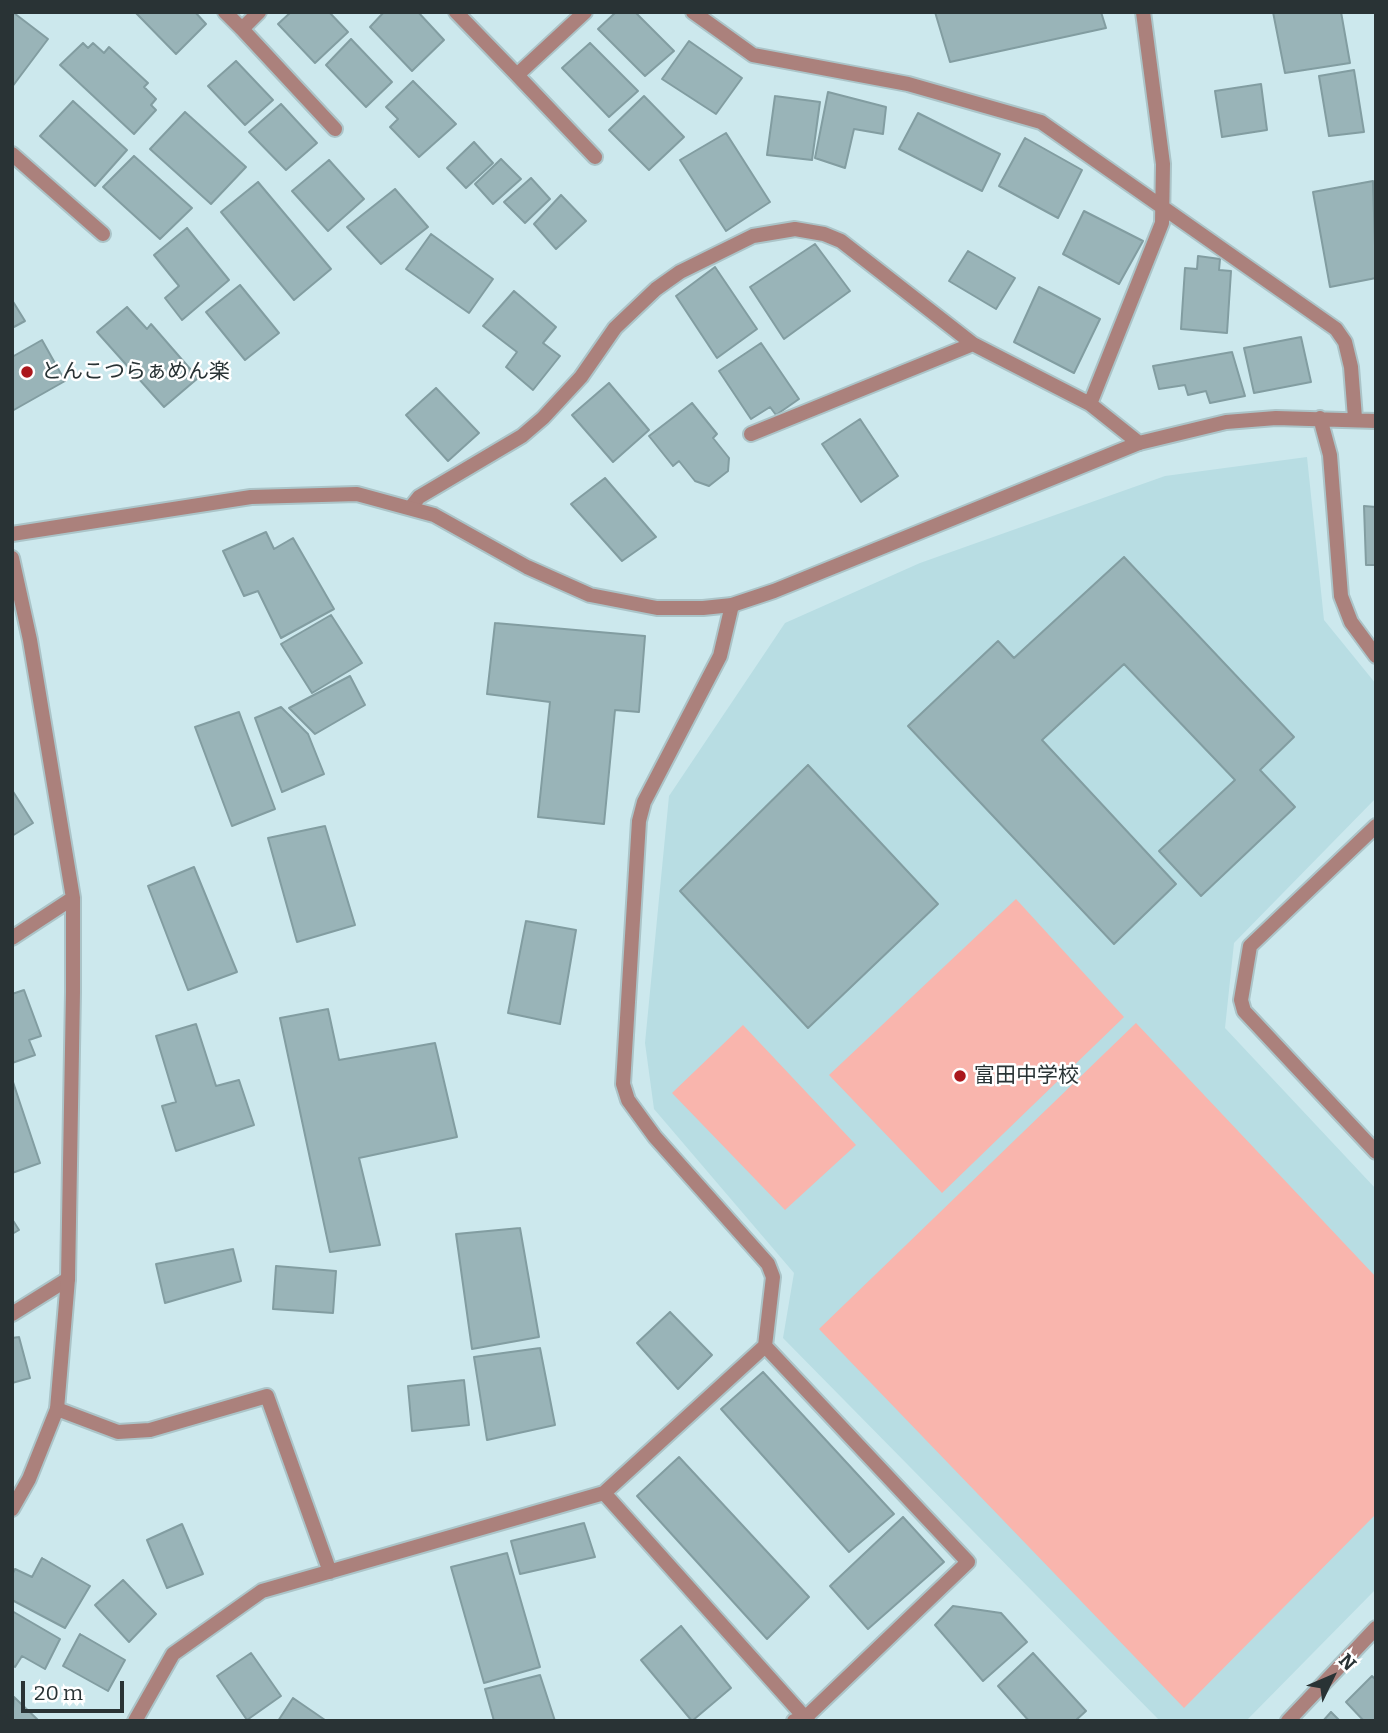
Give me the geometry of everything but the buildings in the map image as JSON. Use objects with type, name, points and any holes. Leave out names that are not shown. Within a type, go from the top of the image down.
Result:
[{"type":"street","points":[[225,12],[335,129]]},
{"type":"street","points":[[242,29],[259,12]]},
{"type":"street","points":[[456,12],[595,157]]},
{"type":"street","points":[[517,75],[585,12]]},
{"type":"street","points":[[693,12],[753,55],[908,84],[1041,122],[1163,211],[1336,329],[1345,342],[1351,367],[1355,418]]},
{"type":"street","points":[[1090,404],[1160,233],[1163,211],[1162,152],[1143,12]]},
{"type":"street","points":[[12,154],[103,234]]},
{"type":"street","points":[[411,507],[419,497],[522,436],[543,418],[581,377],[615,328],[656,289],[680,272],[753,236],[795,229],[824,234],[841,241],[974,344],[1090,404],[1139,443]]},
{"type":"street","points":[[751,434],[974,344]]},
{"type":"street","points":[[1320,418],[1329,455],[1341,596],[1351,622],[1376,656]]},
{"type":"street","points":[[12,534],[251,497],[357,494],[433,515],[527,567],[590,594],[657,608],[732,605],[877,552],[1139,443],[1226,422],[1320,418],[1376,421]]},
{"type":"street","points":[[12,1509],[29,1479],[57,1409],[68,1279],[73,898],[54,776],[13,563]]},
{"type":"street","points":[[135,1721],[173,1654],[262,1591],[604,1493],[765,1346],[773,1276],[768,1264],[654,1137],[628,1100],[623,1084],[639,821],[644,802],[720,656],[732,605]]},
{"type":"street","points":[[1376,826],[1250,946],[1241,1000],[1244,1011],[1376,1152]]},
{"type":"street","points":[[12,938],[73,898]]},
{"type":"street","points":[[12,1314],[68,1279]]},
{"type":"street","points":[[604,1493],[803,1720],[968,1562],[765,1346]]},
{"type":"street","points":[[57,1409],[118,1433],[150,1430],[267,1396],[330,1572]]},
{"type":"street","points":[[1288,1721],[1376,1628]]},
{"type":"shaded area","name":"富田中学校","points":[[1307,457],[1324,620],[1376,684],[1376,798],[1234,943],[1225,1028],[1376,1189],[1376,1589],[1246,1721],[1160,1721],[783,1338],[794,1273],[654,1109],[645,1043],[669,796],[785,623],[920,563],[1165,476]]},
{"type":"shaded area","points":[[1016,899],[1124,1017],[942,1193],[829,1075]]},
{"type":"shaded area","points":[[1136,1023],[1376,1277],[1376,1514],[1184,1708],[819,1329]]},
{"type":"shaded area","points":[[743,1025],[856,1145],[785,1210],[672,1093]]},
{"type":"place","name":"とんこつらぁめん楽","points":[[27,372]]},
{"type":"place","name":"富田中学校","points":[[960,1076]]}]
